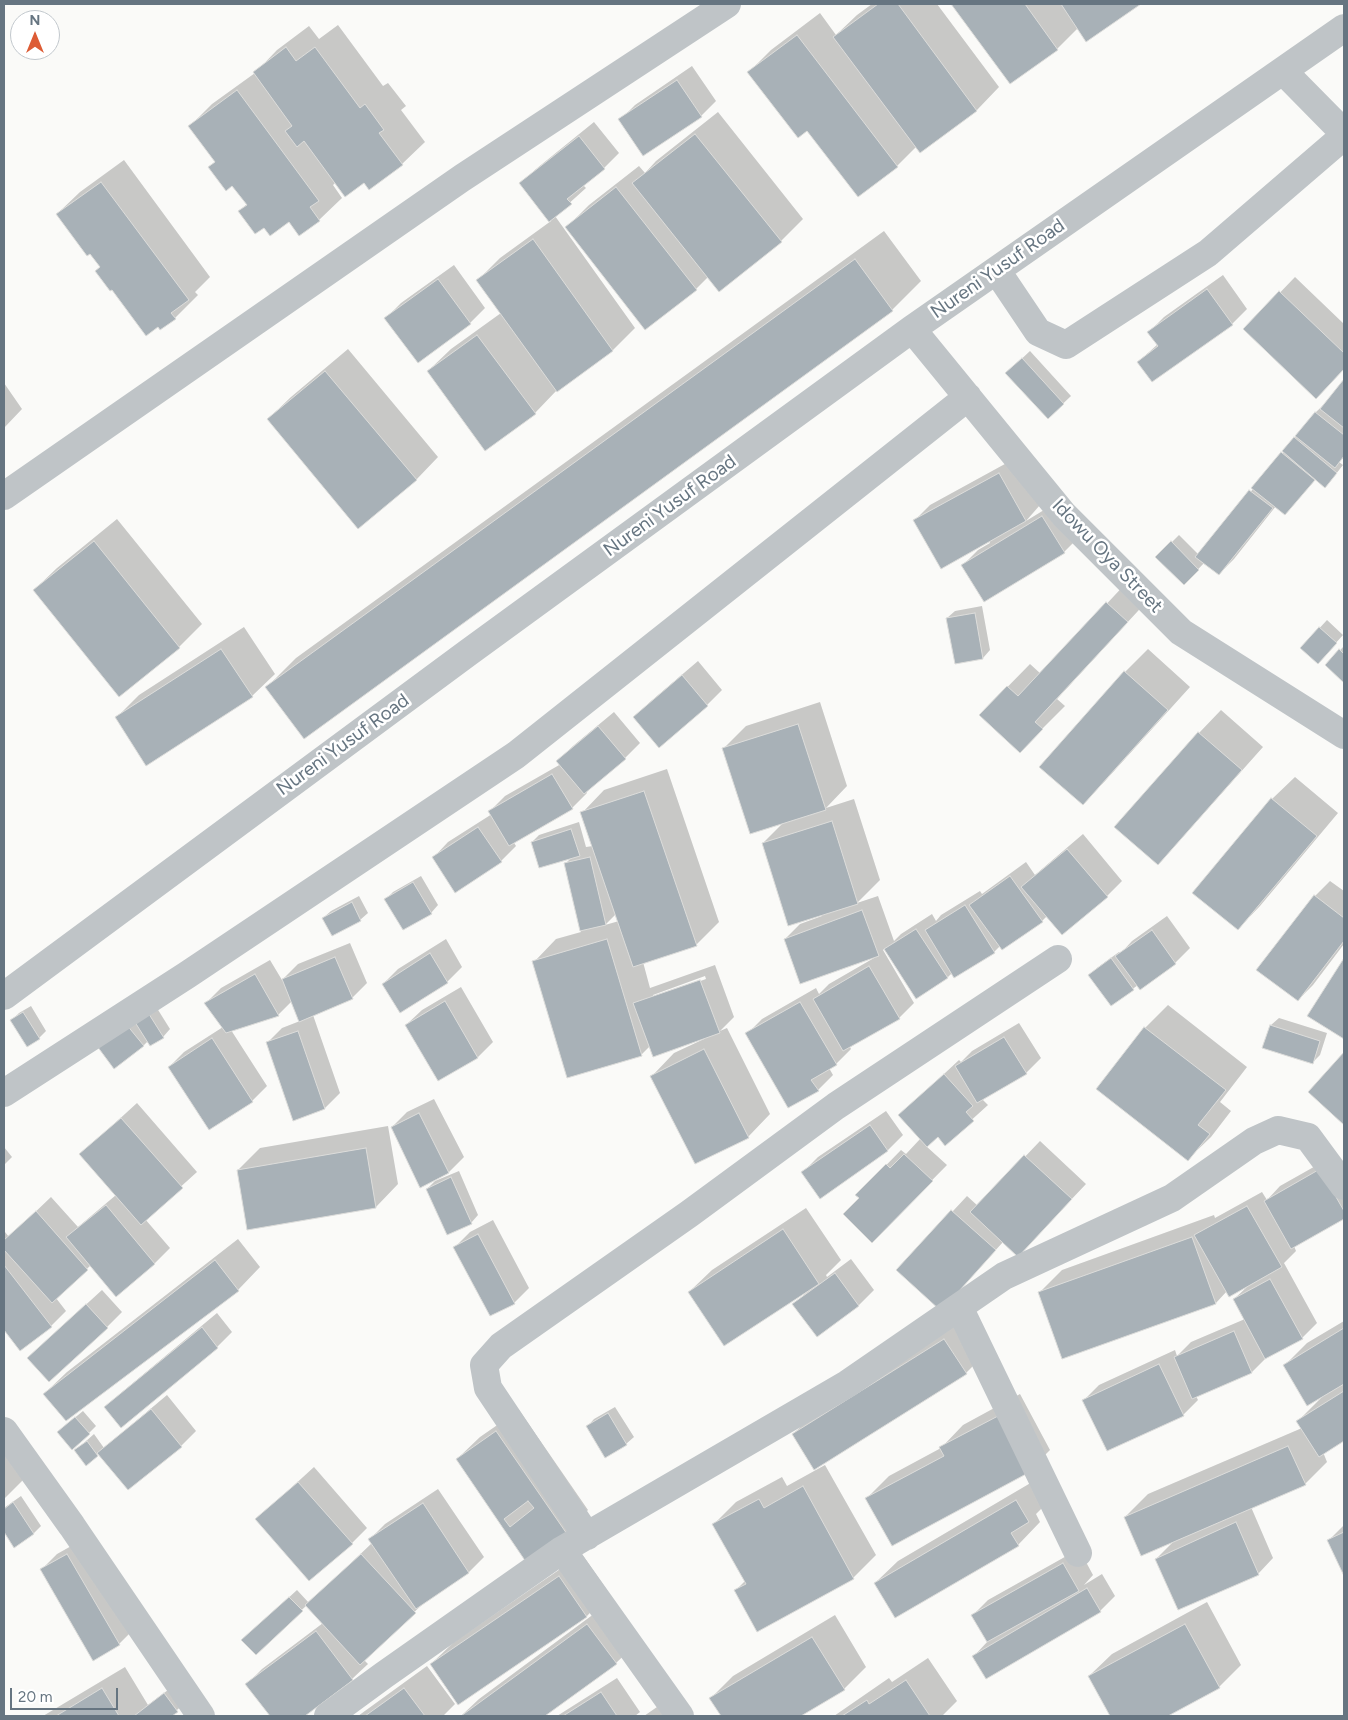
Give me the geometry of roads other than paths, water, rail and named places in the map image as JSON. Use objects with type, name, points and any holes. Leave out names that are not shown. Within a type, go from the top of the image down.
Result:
[{"type":"street","points":[[4,496],[462,178],[727,4]]},
{"type":"street","name":"Nureni Yusuf Road","points":[[4,996],[453,664],[912,329],[1344,28]]},
{"type":"street","points":[[997,271],[1038,332],[1066,345],[1208,253],[1344,135],[1283,71]]},
{"type":"street","name":"Idowu Oya Street","points":[[912,329],[1064,515],[1181,632],[1344,735]]},
{"type":"street","points":[[4,1093],[187,975],[516,756],[968,397]]},
{"type":"street","points":[[587,1536],[488,1388],[484,1365],[501,1346],[689,1214],[836,1106],[1058,959]]},
{"type":"street","points":[[328,1716],[562,1550],[847,1384],[1004,1276],[1172,1198],[1254,1141],[1278,1130],[1308,1137],[1344,1186]]},
{"type":"street","points":[[959,1307],[1078,1553]]},
{"type":"street","points":[[4,1431],[72,1526],[201,1716]]},
{"type":"street","points":[[562,1550],[680,1716]]}]
